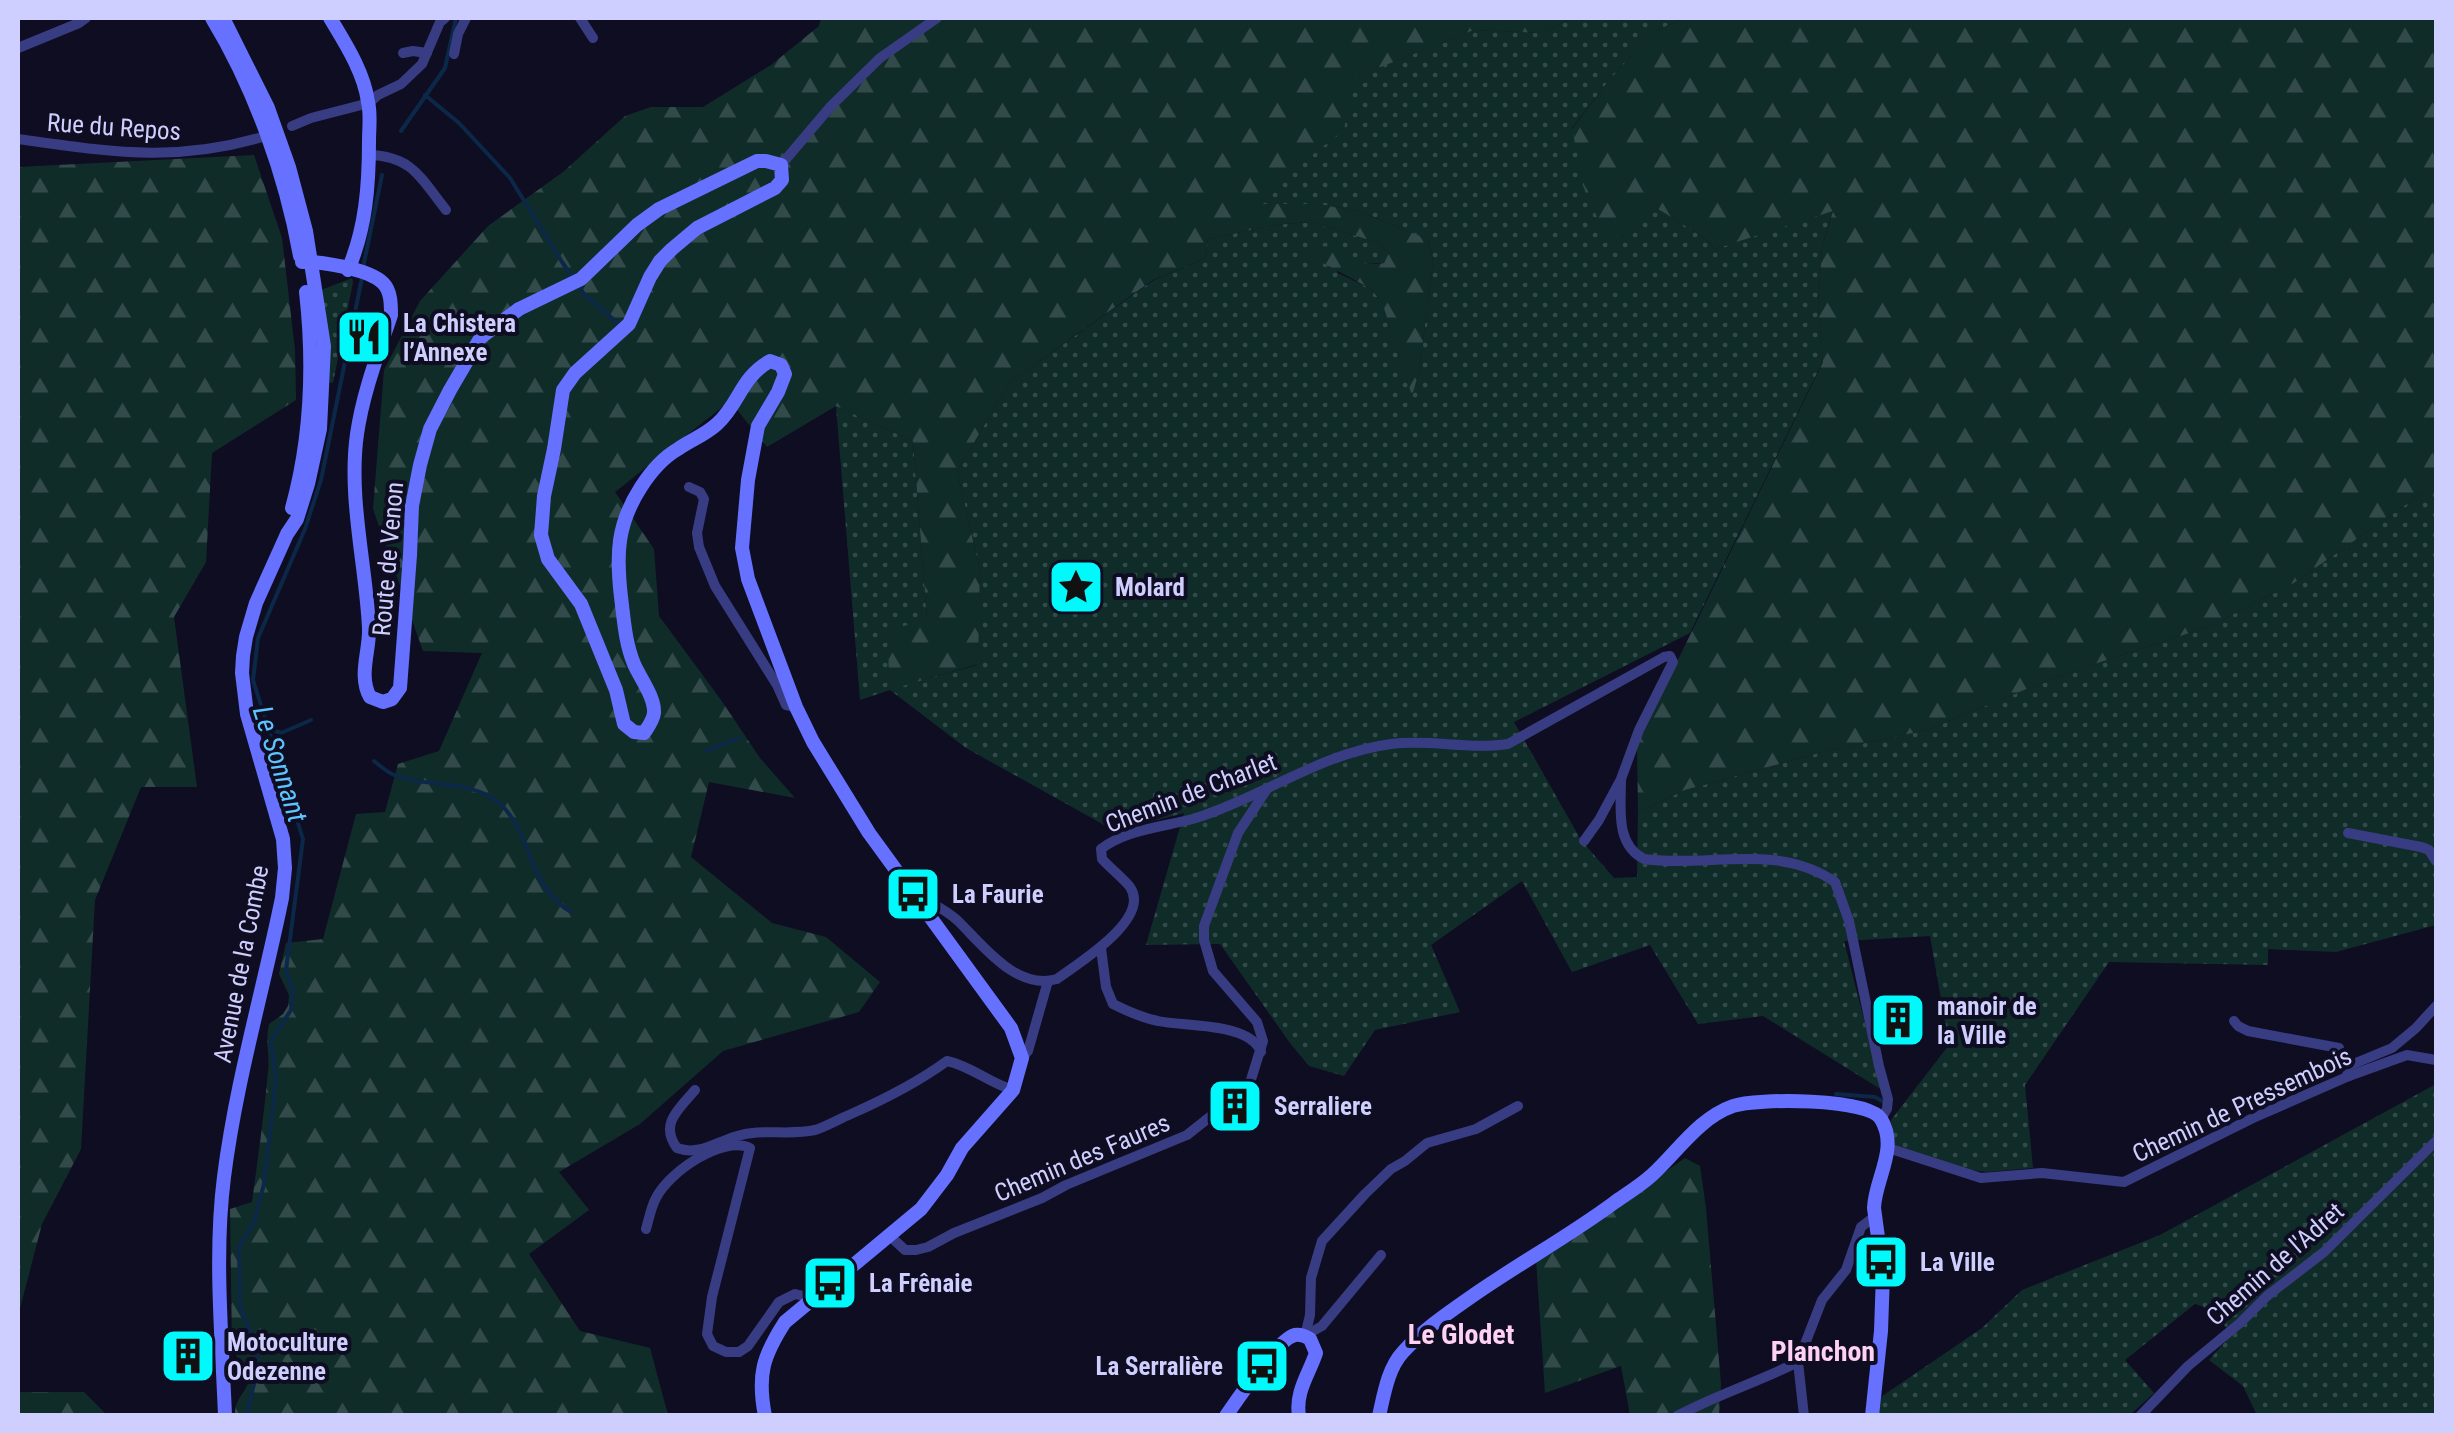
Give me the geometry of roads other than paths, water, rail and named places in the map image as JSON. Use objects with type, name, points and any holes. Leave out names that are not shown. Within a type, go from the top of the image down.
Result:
[{"type":"street","points":[[18,48],[86,18]]},
{"type":"street","points":[[212,18],[278,131]]},
{"type":"street","points":[[223,18],[278,131]]},
{"type":"street","points":[[330,18],[345,43],[369,103],[370,174],[354,256],[358,272]]},
{"type":"street","points":[[403,54],[413,52],[424,59],[445,18]]},
{"type":"street","points":[[454,54],[466,18]]},
{"type":"street","points":[[580,18],[593,38]]},
{"type":"street","points":[[937,18],[880,58],[831,106],[781,165],[782,180],[775,188],[697,228],[660,261],[624,329],[575,373],[563,390],[540,524],[548,559],[582,604],[616,690],[624,724],[634,732],[644,733],[654,710],[631,655],[623,618],[617,550],[627,510],[642,484],[665,459],[717,424],[730,410],[756,369],[770,361],[781,365],[785,374],[758,426],[748,480],[742,548],[748,579],[796,708],[813,742],[850,804],[1011,1028],[1022,1058]]},
{"type":"street","name":"Rue du Repos","points":[[18,139],[122,153],[173,154],[224,148],[369,103],[401,84],[424,59]]},
{"type":"street","name":"Avenue de la Combe","points":[[225,1416],[220,1290],[224,1178],[285,868],[283,839],[247,714],[243,656],[250,623],[303,501],[320,429],[324,346],[309,283],[300,206],[278,131]]},
{"type":"street","points":[[369,155],[407,164],[446,210]]},
{"type":"street","name":"Route de Venon","points":[[358,272],[383,283],[392,303],[356,438],[356,489],[370,634],[364,682],[370,697],[383,702],[392,699],[400,688],[412,506],[420,465],[430,429],[482,338],[519,309],[576,282],[659,209],[757,161],[781,165]]},
{"type":"street","points":[[306,262],[358,272]]},
{"type":"street","points":[[309,283],[358,272]]},
{"type":"street","points":[[689,487],[704,498],[697,533],[714,586],[778,685],[786,705],[796,708]]},
{"type":"street","name":"Chemin de Charlet","points":[[1048,982],[1101,948],[1124,924],[1133,896],[1130,887],[1102,859],[1101,849],[1113,839],[1197,818],[1325,761],[1374,747],[1402,743],[1508,744],[1664,656],[1672,656],[1673,662],[1639,730],[1621,779]]},
{"type":"street","points":[[1584,841],[1621,779]]},
{"type":"street","points":[[1621,779],[1624,840],[1634,854],[1644,859],[1772,859],[1798,864],[1835,882],[1848,920],[1888,1099],[1881,1119]]},
{"type":"street","points":[[1261,1053],[1263,1041],[1257,1022],[1213,971],[1204,926],[1238,833],[1267,788]]},
{"type":"street","points":[[2348,833],[2421,847],[2430,850],[2436,861]]},
{"type":"street","points":[[765,1416],[760,1375],[771,1343],[785,1322],[922,1209],[962,1148],[1012,1090],[1028,1051],[1048,982],[1020,976],[953,916],[923,898],[917,899]]},
{"type":"street","points":[[1101,948],[1112,1004],[1160,1022],[1222,1028],[1241,1034],[1255,1041],[1261,1053]]},
{"type":"street","points":[[2234,1021],[2248,1030],[2339,1048],[2348,1071],[2392,1048],[2436,1006]]},
{"type":"street","name":"Chemin des Faures","points":[[890,1236],[905,1250],[928,1246],[1066,1184],[1187,1136],[1249,1086],[1261,1053]]},
{"type":"street","name":"Chemin de Pressembois","points":[[1888,1148],[1981,1178],[2042,1173],[2124,1182],[2348,1071],[2407,1056],[2436,1060]]},
{"type":"street","points":[[694,1090],[674,1115],[669,1133],[677,1148],[690,1152],[738,1135],[816,1129],[922,1080],[947,1061],[964,1064],[996,1085],[1012,1090]]},
{"type":"street","points":[[1380,1416],[1396,1360],[1422,1332],[1650,1177],[1712,1116],[1748,1102],[1814,1102],[1870,1109],[1881,1119],[1888,1148],[1874,1198],[1883,1281],[1872,1416]]},
{"type":"street","points":[[1305,1336],[1312,1278],[1322,1242],[1365,1194],[1427,1143],[1476,1129],[1518,1106]]},
{"type":"street","name":"Chemin de l'Adret","points":[[2140,1416],[2188,1366],[2324,1252],[2436,1142]]},
{"type":"street","points":[[646,1229],[656,1197],[676,1172],[697,1158],[744,1145],[750,1148],[712,1297],[708,1334],[713,1346],[739,1352],[748,1346],[778,1302],[796,1294],[812,1298]]},
{"type":"street","points":[[1804,1416],[1798,1362],[1822,1300],[1846,1270],[1862,1228],[1874,1217]]},
{"type":"street","points":[[1226,1416],[1288,1338],[1305,1336],[1322,1326],[1380,1255]]},
{"type":"street","points":[[1299,1416],[1301,1386],[1316,1353],[1314,1344],[1305,1336]]},
{"type":"street","points":[[1677,1416],[1798,1362]]},
{"type":"waterway","name":"Le Sonnant","points":[[401,131],[445,68],[456,18]]},
{"type":"waterway","points":[[425,95],[459,123],[510,178],[584,294],[620,325]]},
{"type":"waterway","name":"Le Sonnant","points":[[363,268],[382,175]]},
{"type":"waterway","name":"Le Sonnant","points":[[246,1416],[256,1376],[257,1347],[240,1307],[239,1247],[254,1222],[264,1184],[276,1079],[271,1041],[291,1010],[293,991],[286,970],[303,839],[253,680],[258,638],[305,529],[321,480],[362,278]]},
{"type":"waterway","points":[[270,729],[281,733],[311,720]]},
{"type":"waterway","points":[[706,751],[739,738]]},
{"type":"waterway","points":[[374,761],[394,775],[475,790],[499,803],[518,829],[546,888],[571,912]]},
{"type":"waterway","points":[[1836,1094],[1875,1097],[1884,1102]]},
{"type":"place","name":"La Chistera l’Annexe","points":[[364,337]]},
{"type":"place","name":"Molard","points":[[1076,587]]},
{"type":"place","name":"La Faurie","points":[[913,894]]},
{"type":"place","name":"manoir de la Ville","points":[[1898,1020]]},
{"type":"place","name":"Serraliere","points":[[1235,1106]]},
{"type":"place","name":"La Ville","points":[[1881,1262]]},
{"type":"place","name":"La Frênaie","points":[[830,1283]]},
{"type":"place","name":"Motoculture Odezenne","points":[[188,1356]]},
{"type":"place","name":"La Serralière","points":[[1262,1366]]},
{"type":"district","name":"Le Glodet","points":[[1461,1334]]},
{"type":"district","name":"Planchon","points":[[1823,1351]]}]
